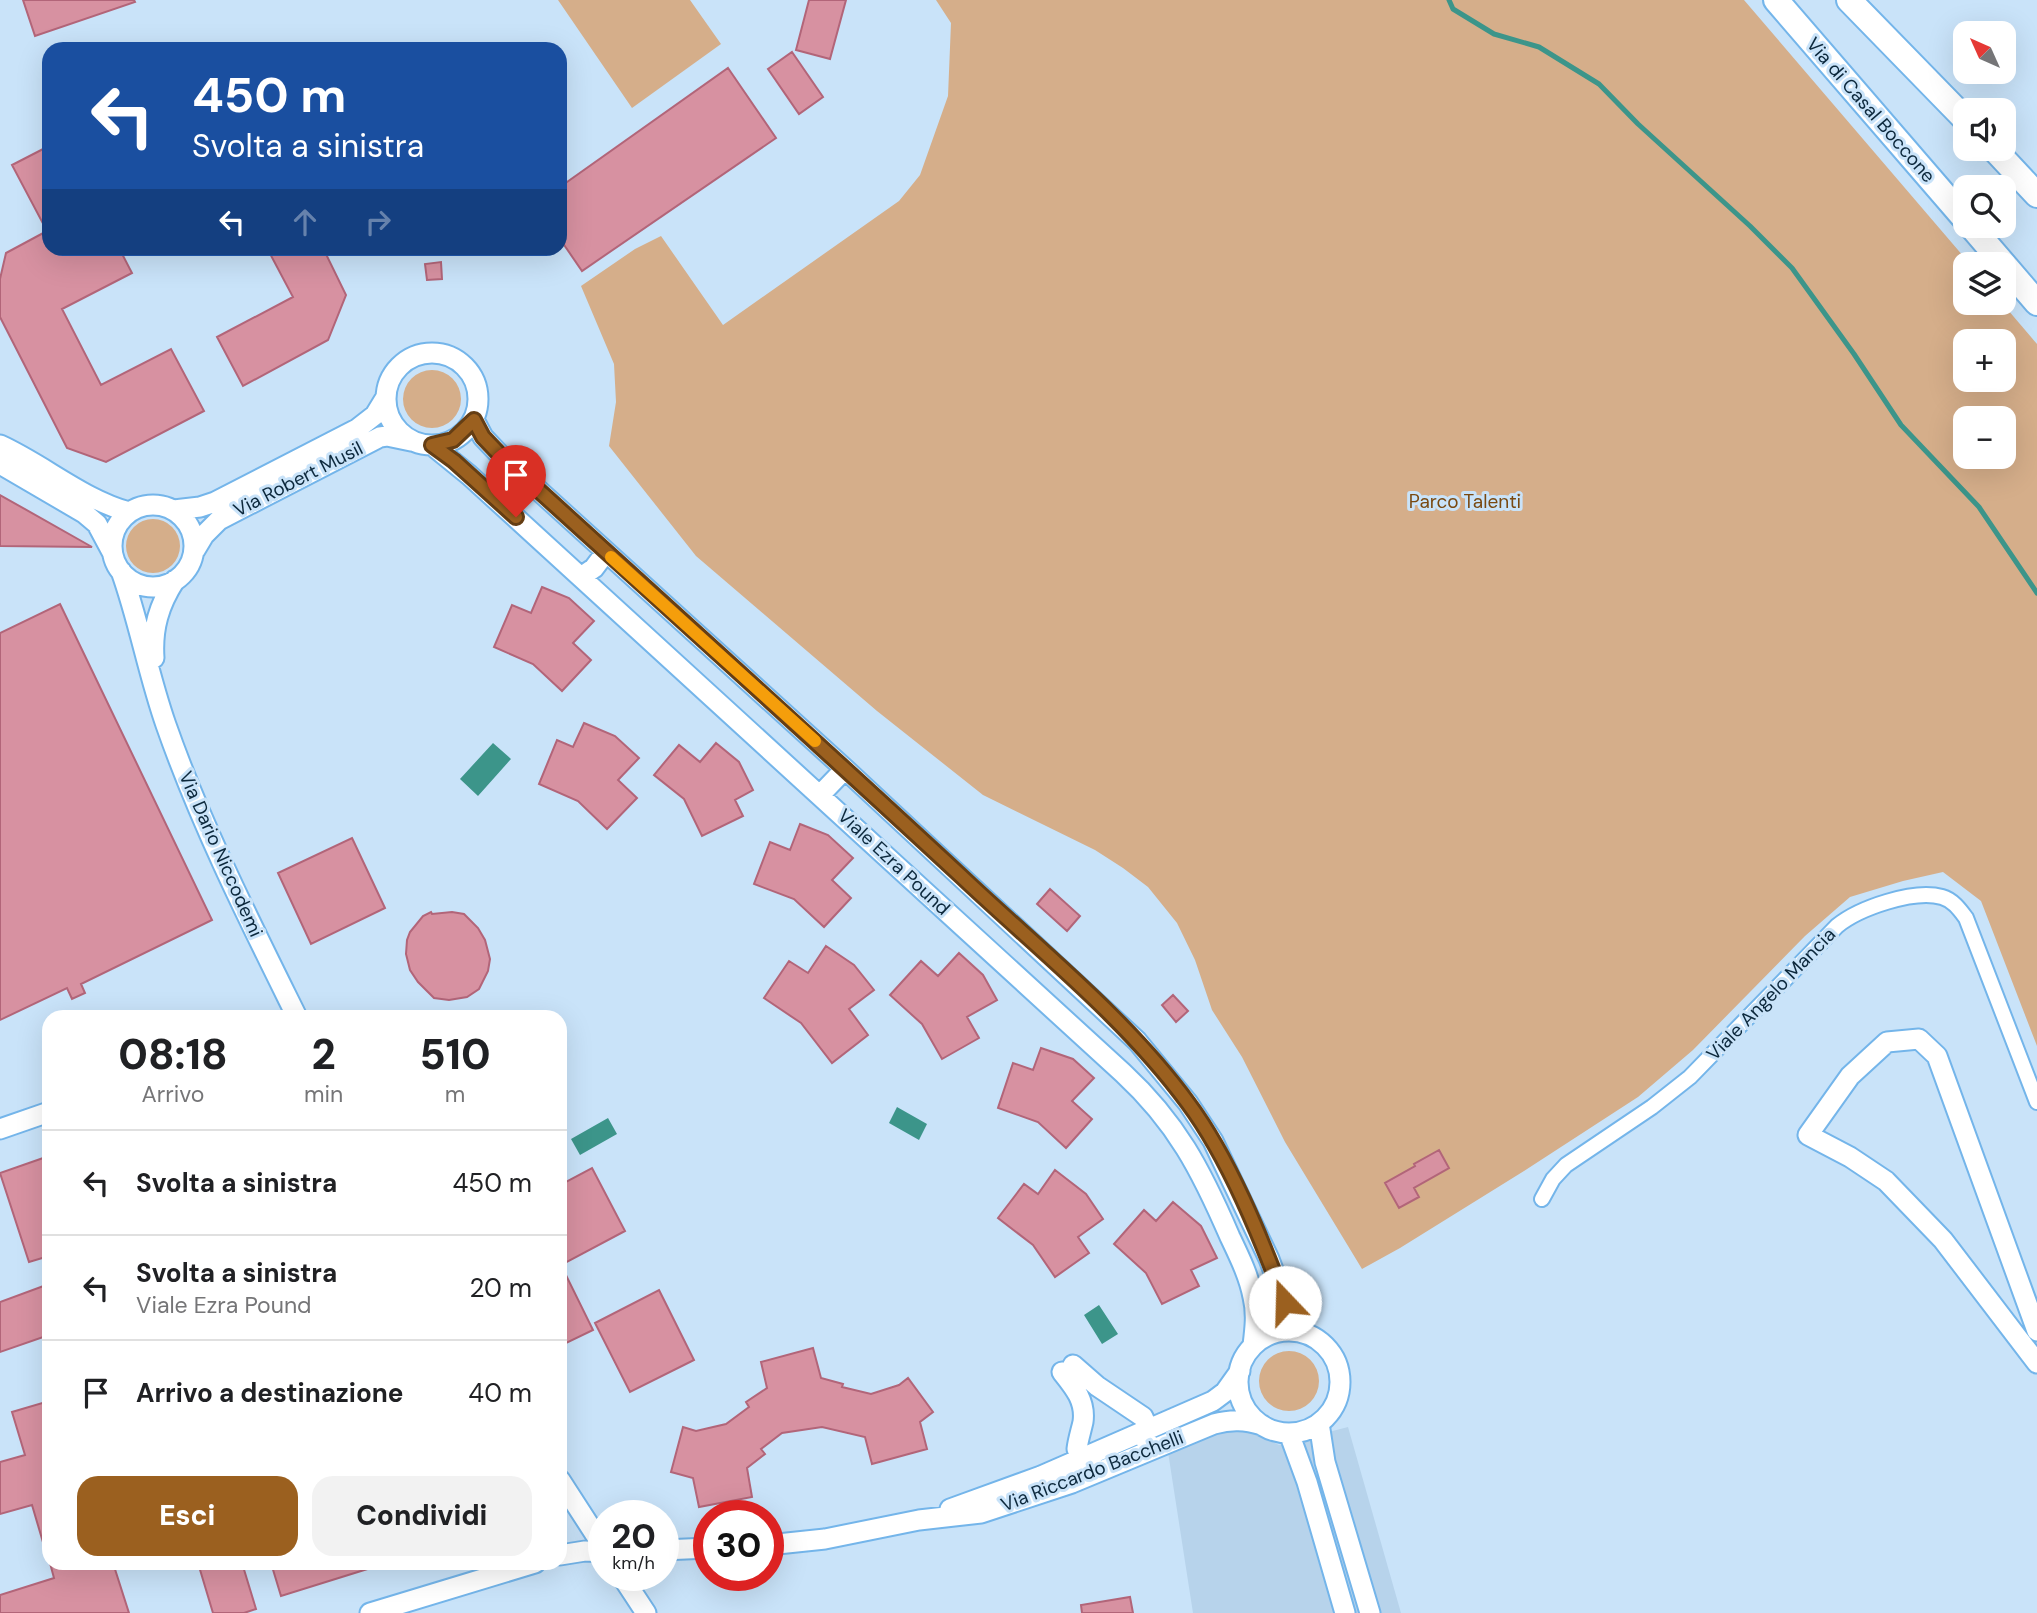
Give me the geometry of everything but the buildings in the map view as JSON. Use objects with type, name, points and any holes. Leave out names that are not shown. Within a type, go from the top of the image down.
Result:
[{"type":"street","name":"Via di Casal Boccone","points":[[1776,0],[1953,205]]},
{"type":"street","points":[[1849,0],[1953,107]]},
{"type":"street","points":[[2005,161],[2037,195]]},
{"type":"street","points":[[1981,238],[2037,303]]},
{"type":"street","points":[[437,353],[453,358],[472,376],[476,386],[474,420],[453,440],[424,443],[407,437],[394,426],[387,411],[386,397],[391,379],[405,361],[416,356],[437,353]]},
{"type":"street","name":"Via Robert Musil","points":[[174,510],[215,502],[357,429],[375,415],[386,397]]},
{"type":"street","name":"Viale Ezra Pound","points":[[474,420],[493,448],[845,769],[1121,1025],[1153,1059],[1213,1141],[1269,1259],[1285,1302],[1303,1333]]},
{"type":"street","name":"Via Robert Musil","points":[[194,550],[219,520],[374,440],[387,436],[424,443]]},
{"type":"street","name":"Viale Ezra Pound","points":[[424,443],[469,475],[821,794],[1130,1079],[1165,1117],[1198,1166],[1245,1270],[1254,1298],[1253,1345]]},
{"type":"street","points":[[0,445],[102,503],[129,512]]},
{"type":"street","name":"Via Dario Niccodemi","points":[[0,464],[84,513],[97,524],[117,563],[133,604],[166,725],[211,838],[294,1010]]},
{"type":"street","points":[[152,504],[174,510],[190,525],[194,536],[192,559],[185,572],[162,586],[150,587],[130,580],[117,563],[114,534],[117,527],[129,512],[141,506],[152,504]]},
{"type":"street","points":[[582,577],[594,568],[606,552]]},
{"type":"street","name":"Via Dario Niccodemi","points":[[155,687],[153,645],[157,614],[175,580]]},
{"type":"street","points":[[821,794],[845,769]]},
{"type":"street","name":"Viale Angelo Mancia","points":[[1542,1199],[1553,1179],[1566,1165],[1652,1107],[1690,1077],[1838,926],[1859,912],[1899,899],[1942,897],[1952,902],[1966,918],[2037,1102]]},
{"type":"street","points":[[2037,1331],[1937,1056],[1919,1039],[1887,1042],[1850,1076],[1808,1135],[1850,1157],[1886,1181],[1943,1240],[2037,1363]]},
{"type":"street","points":[[0,1129],[42,1114]]},
{"type":"street","points":[[1279,1332],[1303,1333],[1327,1347],[1340,1376],[1340,1387],[1333,1407],[1319,1423],[1305,1430],[1289,1433],[1275,1431],[1262,1425],[1242,1402],[1238,1386],[1240,1371],[1253,1345],[1262,1338],[1279,1332]]},
{"type":"street","points":[[1102,1471],[1079,1453],[1077,1447],[1083,1421],[1082,1403],[1068,1368],[1141,1415],[1147,1430],[1144,1453]]},
{"type":"street","name":"Via Riccardo Bacchelli","points":[[919,1520],[1041,1476],[1213,1401],[1225,1391],[1240,1371]]},
{"type":"street","name":"Via Riccardo Bacchelli","points":[[784,1543],[825,1539],[919,1520],[981,1513],[1102,1471],[1222,1422],[1247,1420],[1262,1425]]},
{"type":"street","points":[[1319,1423],[1325,1462],[1370,1613]]},
{"type":"street","points":[[1289,1433],[1305,1475],[1345,1613]]},
{"type":"street","points":[[567,1491],[588,1525]]},
{"type":"street","points":[[567,1554],[588,1551]]},
{"type":"street","points":[[370,1613],[512,1570]]},
{"type":"street","points":[[632,1591],[646,1613]]},
{"type":"shaded area","points":[[493,743],[511,759],[478,796],[460,779]]},
{"type":"shaded area","points":[[897,1107],[927,1124],[919,1140],[889,1123]]},
{"type":"shaded area","points":[[608,1118],[617,1134],[580,1155],[571,1139]]},
{"type":"shaded area","points":[[1099,1305],[1118,1334],[1102,1344],[1084,1315]]},
{"type":"shaded area","points":[[1243,1427],[1279,1445],[1348,1427],[1401,1613],[1193,1613],[1168,1452],[1200,1437]]},
{"type":"green space","points":[[558,0],[690,0],[721,44],[632,108]]},
{"type":"green space","name":"Parco Talenti","points":[[936,0],[1744,0],[1960,252],[1953,252],[1953,315],[2012,315],[2037,344],[2037,1046],[1981,901],[1943,872],[1850,897],[1805,936],[1693,1050],[1638,1097],[1524,1171],[1362,1269],[1285,1142],[1242,1057],[1212,1010],[1195,960],[1177,923],[1148,887],[1095,850],[983,795],[877,711],[696,556],[609,446],[616,402],[614,364],[581,286],[635,249],[661,236],[723,325],[899,201],[920,175],[948,96],[951,23]]},
{"type":"green space","points":[[432,370],[443,372],[456,383],[461,399],[459,410],[448,423],[432,428],[421,426],[408,415],[403,399],[405,388],[416,375]]},
{"type":"green space","points":[[158,519],[168,523],[176,531],[180,546],[176,561],[168,569],[148,573],[138,569],[130,561],[126,541],[130,531],[138,523]]},
{"type":"green space","points":[[1283,1351],[1295,1351],[1314,1364],[1319,1381],[1317,1393],[1306,1406],[1295,1411],[1283,1411],[1264,1398],[1259,1387],[1259,1375],[1272,1356]]},
{"type":"waterway","points":[[1449,0],[1453,9],[1494,34],[1539,47],[1599,84],[1792,268],[1901,425],[1979,507],[2037,593]]},
{"type":"slow traffic","points":[[611,557],[815,741]]},
{"type":"route","points":[[516,517],[454,461],[432,445],[453,440],[474,420],[483,437],[503,458],[845,769],[1137,1041],[1204,1125],[1269,1259],[1285,1302]]}]
